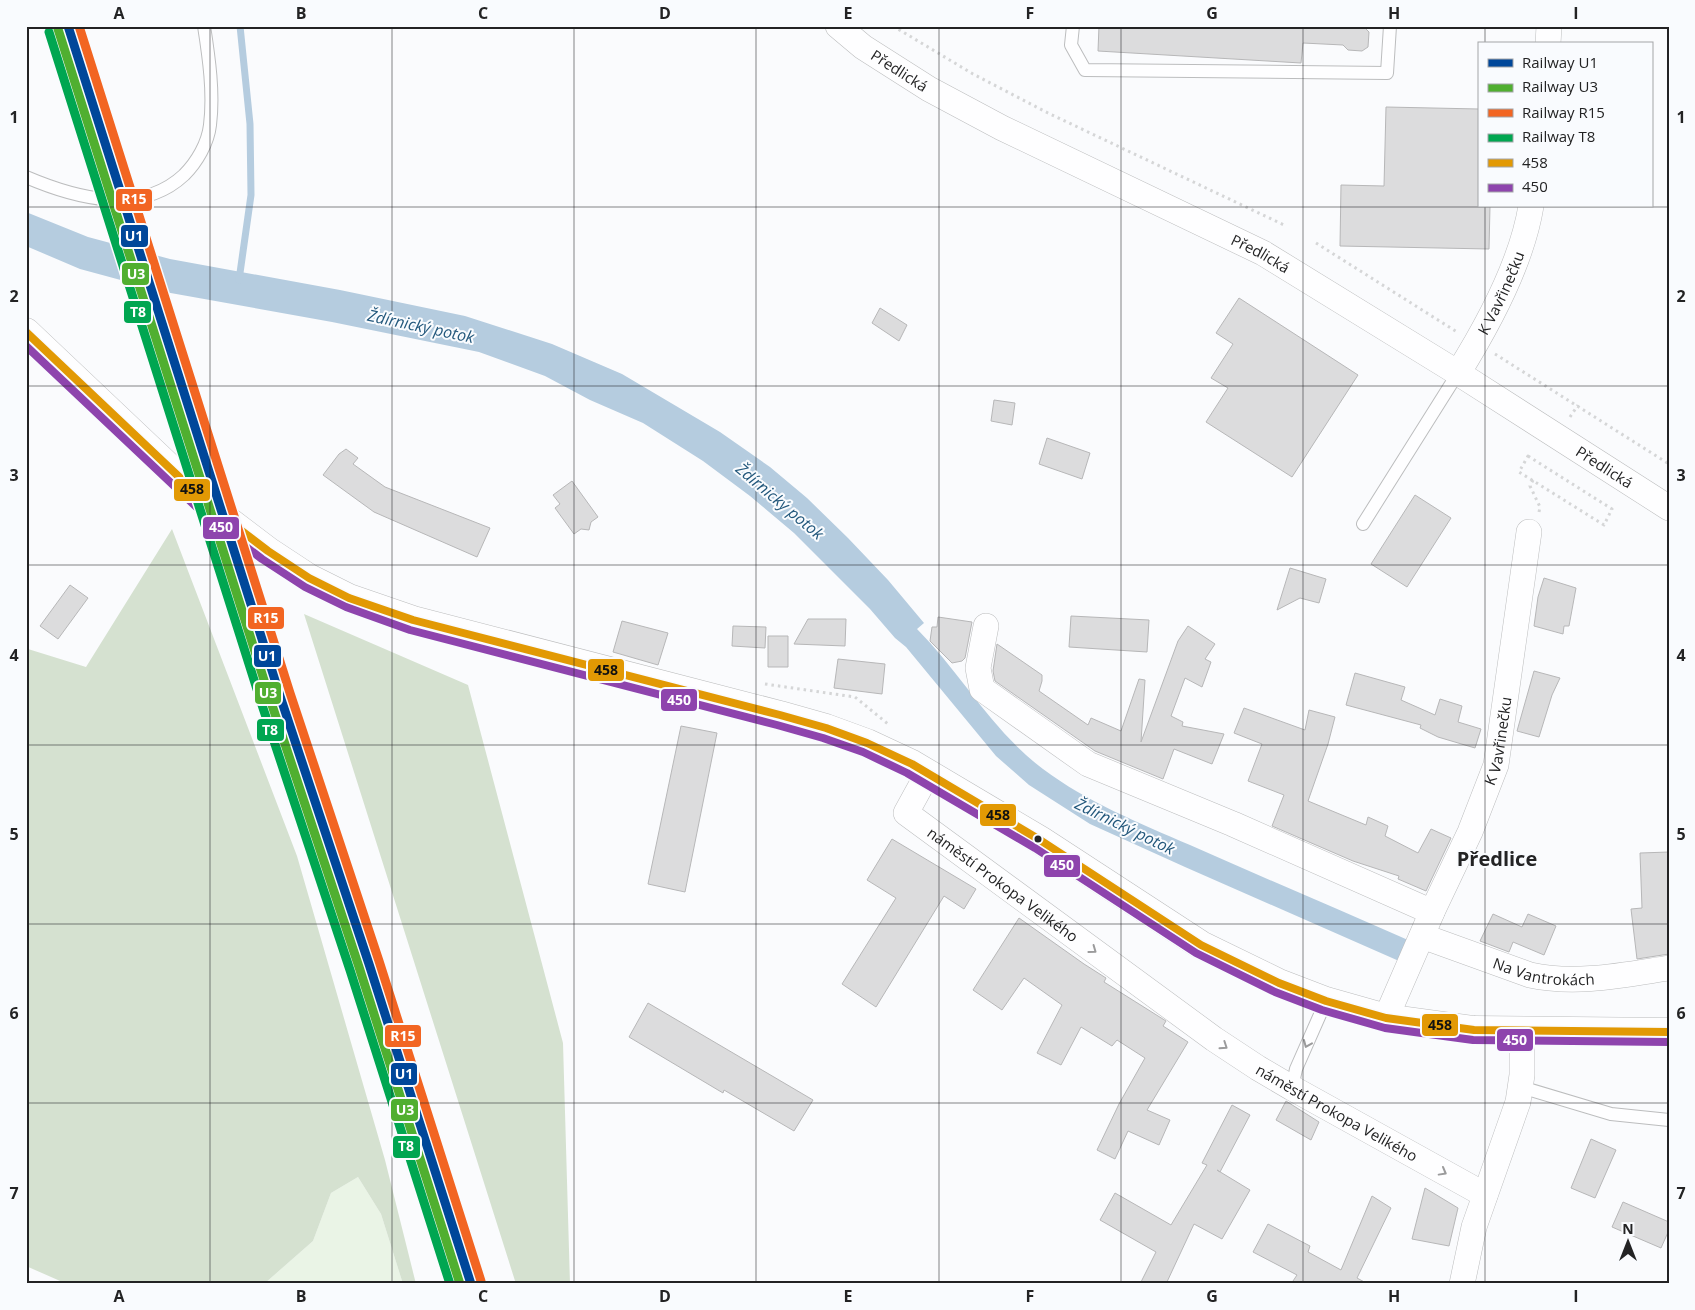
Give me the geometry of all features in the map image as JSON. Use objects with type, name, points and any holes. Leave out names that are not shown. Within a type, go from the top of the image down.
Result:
[{"type":"main road","points":[[26,332],[214,510],[268,551],[317,582],[349,598],[413,620],[826,728],[867,743],[912,764],[1040,840],[1201,945],[1279,983],[1326,1001],[1386,1018],[1474,1030],[1669,1032]]},
{"type":"street","name":"Předlická","points":[[838,26],[863,47],[929,89],[1002,128],[1263,253],[1458,373],[1669,508]]},
{"type":"street","points":[[1548,42],[1549,26]]},
{"type":"street","name":"K Vavřinečku","points":[[1458,373],[1477,343],[1510,276],[1528,222],[1531,208]]},
{"type":"street","name":"K Vavřinečku","points":[[1422,936],[1470,832],[1496,765],[1534,523]]},
{"type":"street","points":[[986,626],[978,668],[982,689],[1088,764],[1233,824],[1432,912]]},
{"type":"street","name":"náměstí Prokopa Velikého","points":[[928,773],[906,814],[1214,1039],[1258,1068],[1485,1195]]},
{"type":"street","points":[[1386,1018],[1422,936]]},
{"type":"street","name":"Na Vantrokách","points":[[1422,936],[1522,972],[1547,978],[1568,980],[1609,977],[1669,968]]},
{"type":"street","points":[[1462,1284],[1474,1226],[1518,1102],[1521,1087],[1522,1031]]},
{"type":"lane","points":[[26,177],[78,196],[116,200],[141,198],[162,191],[180,179],[192,167],[203,149],[210,126],[209,58],[204,26]]},
{"type":"lane","points":[[1073,26],[1071,44],[1085,70],[1387,73],[1390,26]]},
{"type":"lane","points":[[1363,524],[1458,373]]},
{"type":"lane","points":[[1292,1088],[1296,1069],[1326,1001]]},
{"type":"lane","points":[[1521,1087],[1611,1114],[1669,1120]]},
{"type":"path","points":[[893,26],[973,74],[1048,113],[1284,225]]},
{"type":"path","points":[[1316,244],[1460,334]]},
{"type":"path","points":[[1492,352],[1669,464]]},
{"type":"path","points":[[1570,418],[1578,405]]},
{"type":"path","points":[[1528,456],[1612,509],[1604,525],[1532,480],[1519,472],[1528,456]]},
{"type":"path","points":[[1532,480],[1530,486],[1540,507],[1534,523]]},
{"type":"path","points":[[803,689],[855,697],[889,725]]},
{"type":"green space","points":[[172,529],[297,856],[385,1160],[416,1284],[403,1284],[381,1214],[358,1177],[331,1193],[313,1241],[264,1284],[67,1284],[26,1266],[26,645],[28,649],[86,667]]},
{"type":"green space","points":[[304,614],[468,685],[563,1043],[570,1284],[516,1284]]},
{"type":"green space","points":[[358,1177],[381,1214],[403,1284],[264,1284],[313,1241],[331,1193]]},
{"type":"water","name":"Ždírnický potok","points":[[26,212],[88,237],[170,259],[340,290],[465,316],[552,344],[622,374],[720,432],[770,467],[807,498],[888,580],[924,623],[917,629],[948,664],[992,720],[1025,754],[1043,769],[1077,792],[1133,820],[1408,940],[1399,961],[1090,824],[1029,785],[996,756],[906,647],[895,638],[870,609],[794,533],[750,496],[703,461],[643,423],[590,400],[545,376],[479,352],[332,322],[165,292],[80,269],[26,246]]},
{"type":"building","points":[[1099,26],[1363,26],[1369,32],[1368,47],[1362,51],[1348,50],[1343,45],[1303,43],[1301,63],[1098,51]]},
{"type":"building","points":[[1386,107],[1478,109],[1478,208],[1490,208],[1489,249],[1340,246],[1341,185],[1384,186]]},
{"type":"building","points":[[1239,298],[1358,375],[1292,477],[1206,422],[1228,388],[1211,378],[1233,344],[1216,333]]},
{"type":"building","points":[[880,308],[907,325],[899,341],[872,323]]},
{"type":"building","points":[[994,400],[1015,403],[1012,425],[991,421]]},
{"type":"building","points":[[1047,438],[1090,453],[1082,479],[1039,464]]},
{"type":"building","points":[[346,449],[358,458],[353,464],[385,487],[490,528],[477,557],[374,512],[323,475],[339,454]]},
{"type":"building","points":[[572,481],[598,517],[591,522],[589,530],[581,529],[574,534],[555,508],[560,504],[553,495]]},
{"type":"building","points":[[1415,495],[1451,518],[1407,587],[1371,564]]},
{"type":"building","points":[[1290,568],[1326,579],[1319,603],[1300,598],[1277,610]]},
{"type":"building","points":[[1544,578],[1576,588],[1569,626],[1564,626],[1563,634],[1534,626],[1538,597]]},
{"type":"building","points":[[70,585],[88,598],[58,639],[40,626]]},
{"type":"building","points":[[1071,616],[1149,620],[1147,652],[1069,647]]},
{"type":"building","points":[[938,617],[972,622],[965,658],[962,661],[952,663],[930,641],[932,627],[937,627]]},
{"type":"building","points":[[808,619],[846,619],[845,646],[794,644]]},
{"type":"building","points":[[622,621],[668,633],[658,665],[613,652]]},
{"type":"building","points":[[733,626],[766,627],[765,648],[732,646]]},
{"type":"building","points":[[1188,626],[1215,644],[1205,659],[1211,662],[1202,687],[1185,678],[1171,716],[1183,722],[1182,726],[1224,734],[1212,764],[1174,749],[1163,779],[1095,751],[995,681],[993,671],[997,644],[1042,675],[1039,691],[1088,725],[1091,718],[1121,731],[1139,679],[1145,680],[1141,742],[1178,641]]},
{"type":"building","points":[[768,636],[788,636],[788,667],[768,667]]},
{"type":"building","points":[[838,659],[885,664],[882,694],[834,688]]},
{"type":"building","points":[[1534,671],[1560,678],[1552,695],[1539,737],[1517,731]]},
{"type":"building","points":[[1355,673],[1405,687],[1401,700],[1435,715],[1440,699],[1462,706],[1458,722],[1481,729],[1475,748],[1438,737],[1420,728],[1421,725],[1346,705]]},
{"type":"building","points":[[1244,708],[1305,730],[1309,710],[1335,717],[1328,744],[1308,801],[1366,825],[1368,817],[1388,826],[1385,836],[1418,853],[1431,829],[1451,838],[1426,891],[1398,879],[1399,876],[1353,861],[1272,826],[1284,795],[1248,781],[1262,744],[1234,733]]},
{"type":"building","points":[[681,726],[717,733],[685,892],[648,884]]},
{"type":"building","points":[[892,839],[976,889],[964,909],[944,896],[876,1007],[842,984],[896,898],[867,880]]},
{"type":"building","points":[[1669,852],[1669,954],[1637,959],[1631,909],[1642,908],[1640,853]]},
{"type":"building","points":[[1493,914],[1522,927],[1528,914],[1556,926],[1544,955],[1513,942],[1509,952],[1480,941]]},
{"type":"building","points":[[1019,918],[1106,978],[1104,982],[1166,1021],[1163,1026],[1188,1042],[1147,1110],[1170,1120],[1159,1145],[1128,1131],[1115,1159],[1097,1150],[1119,1104],[1145,1058],[1117,1040],[1112,1046],[1081,1027],[1061,1065],[1037,1053],[1062,1005],[1024,978],[1002,1010],[973,990]]},
{"type":"building","points":[[648,1003],[813,1100],[794,1131],[724,1090],[723,1093],[629,1037]]},
{"type":"building","points":[[1286,1101],[1319,1122],[1311,1140],[1276,1120]]},
{"type":"building","points":[[1232,1105],[1250,1115],[1220,1172],[1250,1190],[1222,1239],[1194,1224],[1166,1284],[1140,1284],[1156,1252],[1100,1220],[1115,1193],[1171,1225],[1207,1165],[1202,1163]]},
{"type":"building","points":[[1591,1139],[1616,1150],[1595,1198],[1571,1188]]},
{"type":"building","points":[[1425,1188],[1458,1208],[1449,1246],[1412,1239]]},
{"type":"building","points":[[1372,1196],[1391,1208],[1357,1278],[1368,1284],[1291,1284],[1297,1275],[1253,1252],[1268,1224],[1310,1246],[1308,1252],[1341,1270]]},
{"type":"building","points":[[1623,1202],[1669,1222],[1669,1230],[1661,1248],[1612,1227]]},
{"type":"waterway","points":[[239,280],[251,195],[250,124],[240,26]]},
{"type":"railway","points":[[437,1179],[467,1284]]},
{"type":"rail line","name":"U1","points":[[68,26],[280,696],[369,964],[471,1284]]},
{"type":"rail line","name":"R15","points":[[79,26],[290,693],[379,961],[481,1281]]},
{"type":"rail line","name":"U3","points":[[58,29],[270,699],[359,967],[460,1284]]},
{"type":"rail line","name":"T8","points":[[49,32],[261,702],[350,970],[450,1284]]},
{"type":"transit line","name":"458","points":[[26,332],[214,510],[268,551],[309,578],[349,598],[413,620],[780,715],[826,728],[867,743],[912,764],[1040,840],[1201,945],[1279,983],[1326,1001],[1386,1018],[1474,1030],[1669,1032]]},
{"type":"transit line","name":"450","points":[[26,346],[207,517],[262,559],[305,587],[346,607],[410,630],[777,725],[863,752],[907,773],[1035,848],[1196,953],[1275,992],[1322,1010],[1385,1028],[1473,1040],[1669,1042]]},
{"type":"district","name":"Předlice","points":[[1497,858]]}]
